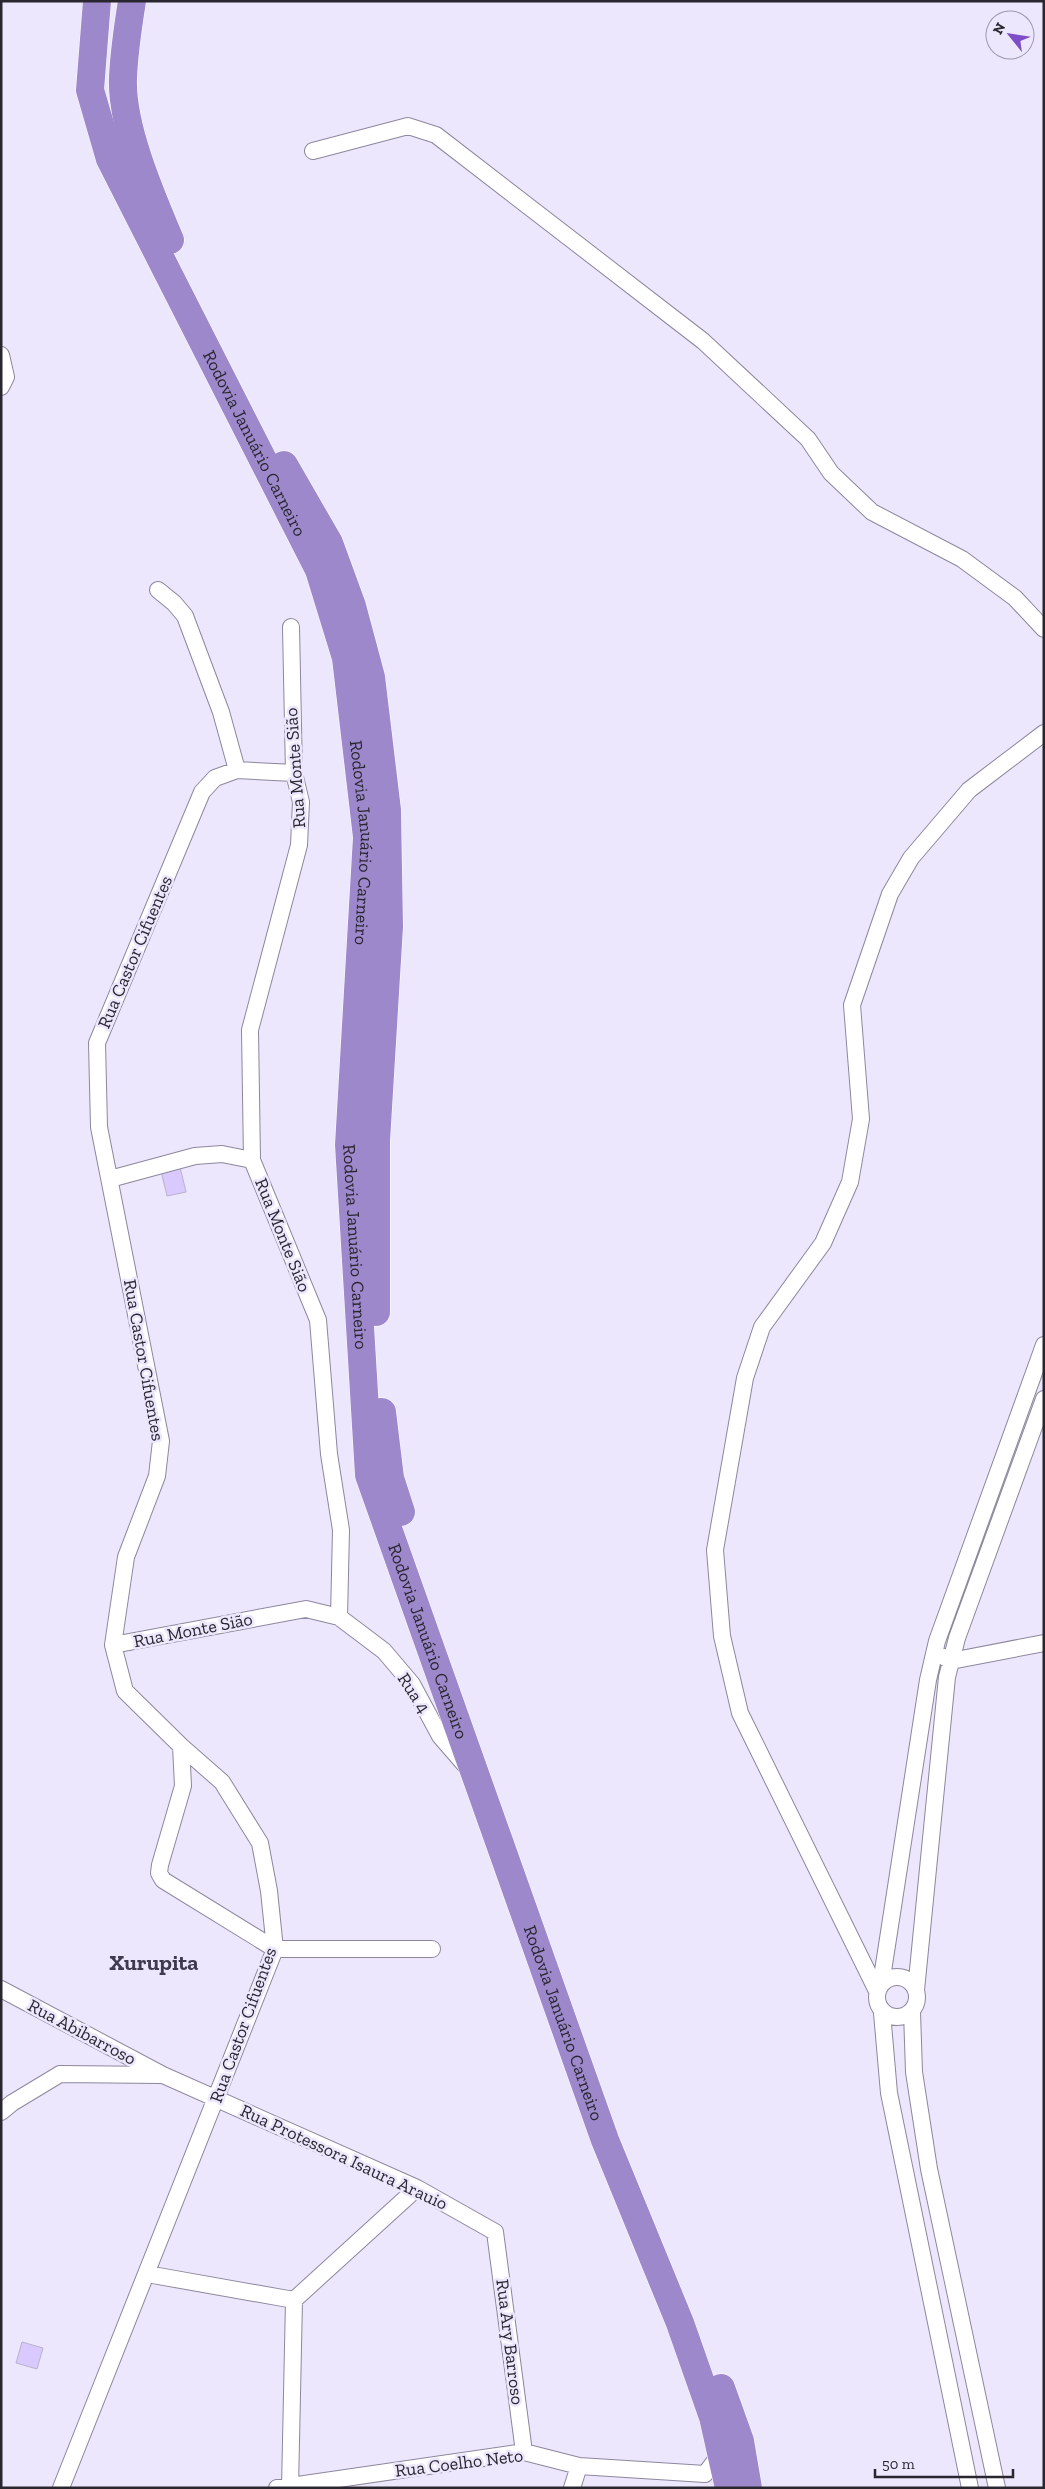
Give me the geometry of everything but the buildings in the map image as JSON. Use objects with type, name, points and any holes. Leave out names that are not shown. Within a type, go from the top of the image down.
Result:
[{"type":"highway","name":"Rodovia Januário Carneiro","points":[[97,1],[90,90],[110,159],[319,570],[346,658],[367,837],[349,1145],[369,1475],[605,2140],[680,2323],[713,2417],[729,2488]]},
{"type":"highway","name":"Rodovia Januário Carneiro","points":[[132,1],[122,80],[129,128],[156,208],[194,294],[276,449],[329,543],[352,606],[371,678],[387,810],[389,927],[376,1141],[376,1365],[390,1478],[434,1615],[627,2156],[690,2303],[740,2441],[748,2488]]},
{"type":"street","points":[[313,151],[408,126],[436,135],[703,341],[808,439],[831,473],[872,512],[962,559],[1015,598],[1044,629]]},
{"type":"street","points":[[1,355],[6,377],[1,387]]},
{"type":"street","points":[[158,590],[174,603],[185,616],[221,712],[237,770]]},
{"type":"street","name":"Rua Monte Sião","points":[[113,1645],[306,1609],[340,1618],[341,1530],[329,1454],[318,1320],[252,1160],[250,1030],[299,845],[301,802],[294,773],[291,627]]},
{"type":"street","points":[[879,1987],[740,1713],[722,1636],[715,1550],[745,1378],[762,1327],[823,1243],[850,1182],[861,1118],[852,1005],[890,894],[911,858],[970,790],[1044,733]]},
{"type":"street","name":"Rua Castor Cifuentes","points":[[61,2488],[275,1949],[269,1891],[260,1843],[222,1782],[181,1746],[125,1691],[113,1645],[126,1557],[157,1476],[161,1441],[99,1127],[97,1043],[202,792],[215,778],[237,770],[294,773]]},
{"type":"street","points":[[110,1179],[195,1156],[222,1154],[252,1160]]},
{"type":"street","points":[[970,2488],[889,2093],[882,2013],[876,2002],[928,1680],[935,1652],[983,1512],[1044,1345]]},
{"type":"street","points":[[997,2488],[929,2169],[914,2072],[912,2012],[917,2001],[916,1990],[947,1677],[957,1638],[1044,1400]]},
{"type":"street","name":"Rua 4","points":[[340,1618],[384,1651],[412,1684],[440,1736],[477,1779]]},
{"type":"street","points":[[935,1652],[951,1661],[1044,1643]]},
{"type":"street","points":[[181,1746],[183,1786],[160,1865],[159,1873],[164,1880],[275,1949],[432,1949]]},
{"type":"street","points":[[879,1987],[893,1977],[907,1979],[916,1990]]},
{"type":"street","name":"Rua Abibarroso","points":[[1,1989],[163,2075]]},
{"type":"street","points":[[882,2013],[898,2018],[912,2012]]},
{"type":"street","points":[[1,2112],[12,2103],[60,2074],[163,2075]]},
{"type":"street","name":"Rua Protessora Isaura Arauio","points":[[163,2075],[217,2097],[417,2188],[495,2232]]},
{"type":"street","points":[[286,2487],[294,2300],[417,2188]]},
{"type":"street","name":"Rua Ary Barroso","points":[[495,2232],[524,2452]]},
{"type":"street","points":[[146,2274],[294,2300]]},
{"type":"street","name":"Rua Coelho Neto","points":[[286,2487],[524,2452],[579,2466],[705,2474],[720,2453]]},
{"type":"street","points":[[572,2488],[579,2466]]},
{"type":"district","name":"Xurupita","points":[[154,1962]]}]
